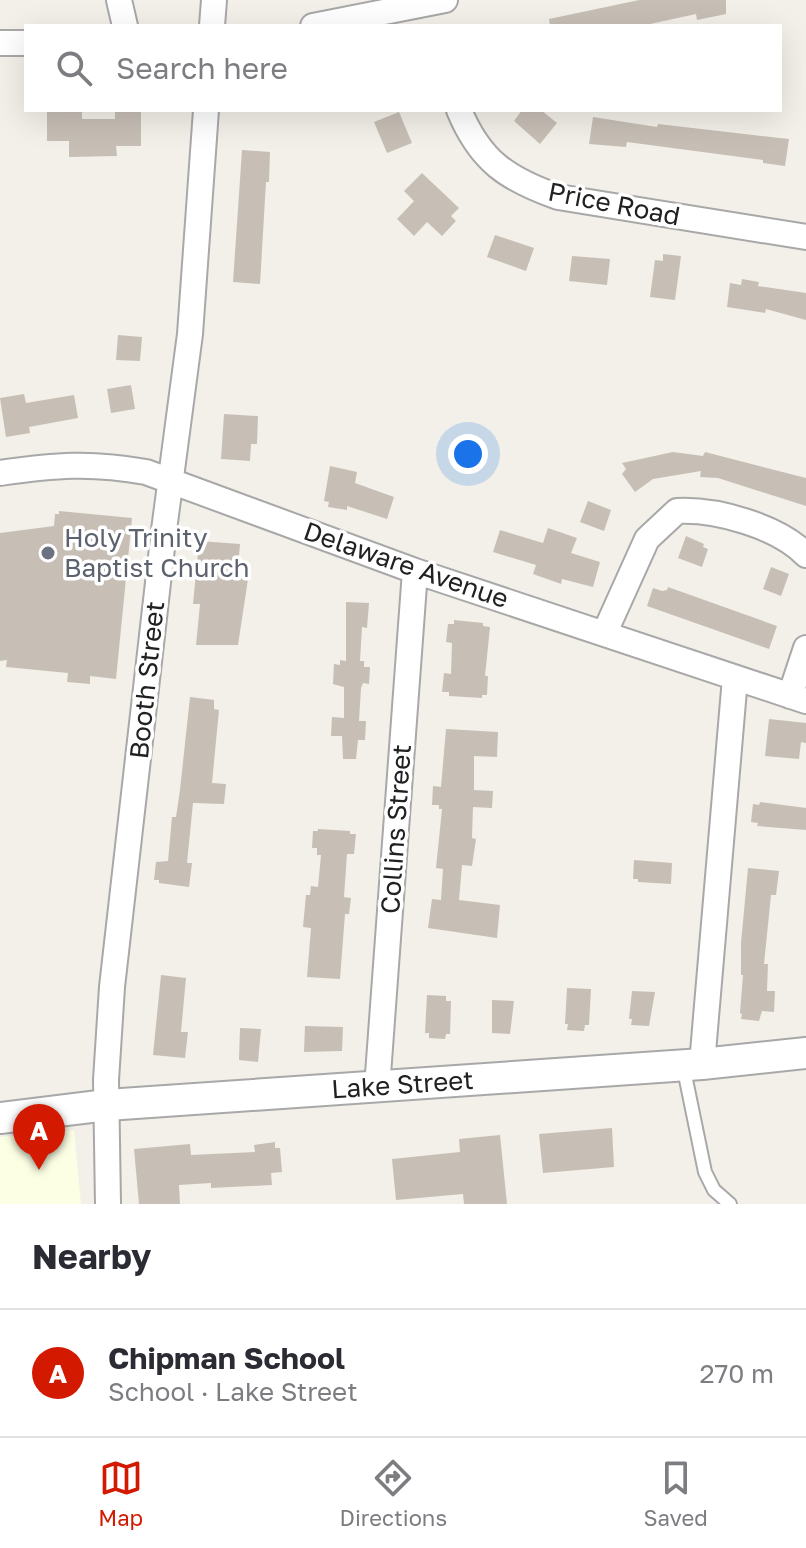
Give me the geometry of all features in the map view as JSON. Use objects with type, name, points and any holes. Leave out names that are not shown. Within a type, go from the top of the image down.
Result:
[{"type":"street","points":[[119,0],[125,24]]},
{"type":"street","points":[[212,24],[214,0]]},
{"type":"street","points":[[328,24],[437,10]]},
{"type":"street","points":[[0,43],[24,43]]},
{"type":"street","name":"Booth Street","points":[[108,1204],[106,1080],[112,987],[164,530],[190,334],[206,112]]},
{"type":"street","name":"Price Road","points":[[460,112],[467,130],[489,160],[504,174],[547,193],[602,205],[806,237]]},
{"type":"street","name":"Delaware Avenue","points":[[0,473],[58,464],[104,465],[146,472],[415,571],[798,698]]},
{"type":"street","points":[[605,632],[647,539],[677,511],[700,510],[757,526],[791,540],[806,555]]},
{"type":"street","name":"Collins Street","points":[[377,1088],[415,571]]},
{"type":"street","points":[[798,698],[806,648]]},
{"type":"street","points":[[693,1065],[735,678]]},
{"type":"street","name":"Lake Street","points":[[0,1118],[107,1105],[693,1065],[806,1053]]},
{"type":"lane","points":[[693,1065],[705,1172],[714,1190],[730,1204]]},
{"type":"shaded area","points":[[74,1130],[81,1204],[0,1204],[0,1137]]},
{"type":"building","points":[[639,0],[726,0],[726,14],[697,20],[696,14],[650,24],[550,24],[549,19]]},
{"type":"building","points":[[47,112],[82,112],[82,119],[115,119],[115,112],[141,112],[141,146],[116,146],[117,156],[69,157],[69,141],[47,141]]},
{"type":"building","points":[[399,112],[412,143],[387,153],[374,122]]},
{"type":"building","points":[[521,112],[543,112],[557,123],[540,144],[514,121]]},
{"type":"building","points":[[593,117],[657,127],[658,124],[789,139],[785,166],[763,163],[763,160],[627,142],[626,147],[589,144]]},
{"type":"building","points":[[242,150],[270,152],[260,284],[233,282]]},
{"type":"building","points":[[422,173],[459,208],[451,216],[456,221],[442,236],[427,222],[414,236],[397,219],[414,201],[404,191]]},
{"type":"building","points":[[495,235],[534,248],[526,271],[487,257]]},
{"type":"building","points":[[663,254],[681,256],[675,300],[650,297],[655,260],[663,261]]},
{"type":"building","points":[[572,256],[610,259],[607,285],[569,281]]},
{"type":"building","points":[[742,279],[759,282],[758,286],[806,293],[806,320],[766,309],[765,313],[727,307],[730,283],[741,285]]},
{"type":"building","points":[[118,335],[142,337],[140,361],[116,360]]},
{"type":"building","points":[[131,385],[135,409],[111,413],[107,389]]},
{"type":"building","points":[[24,394],[26,403],[74,395],[78,418],[29,427],[30,433],[6,437],[0,398]]},
{"type":"building","points":[[224,414],[258,416],[257,444],[251,444],[250,461],[221,459]]},
{"type":"building","points":[[673,452],[703,456],[705,452],[806,478],[806,506],[718,478],[700,477],[701,471],[653,479],[635,492],[622,474],[626,469],[622,463]]},
{"type":"building","points":[[330,466],[357,472],[355,483],[394,497],[387,519],[347,506],[347,510],[328,507],[329,502],[324,501]]},
{"type":"building","points":[[588,501],[611,510],[604,531],[580,522]]},
{"type":"building","points":[[59,511],[132,518],[116,679],[90,676],[90,684],[67,682],[68,673],[6,667],[7,660],[0,661],[0,533],[54,526],[55,514]]},
{"type":"building","points":[[548,528],[577,538],[571,553],[600,562],[593,587],[562,579],[561,584],[533,574],[536,565],[493,552],[500,530],[543,543]]},
{"type":"building","points":[[686,536],[708,549],[702,567],[678,558]]},
{"type":"building","points":[[199,541],[240,544],[237,578],[248,579],[238,645],[196,645],[200,604],[193,604]]},
{"type":"building","points":[[771,567],[789,574],[781,596],[763,589]]},
{"type":"building","points":[[668,587],[777,626],[769,649],[647,606],[653,588],[662,591]]},
{"type":"building","points":[[346,602],[369,603],[367,628],[362,627],[360,661],[364,661],[364,667],[370,667],[369,684],[363,683],[361,688],[359,721],[366,721],[365,740],[358,740],[356,759],[343,759],[342,736],[331,736],[332,717],[344,718],[344,687],[333,684],[334,664],[340,665],[340,660],[346,661]]},
{"type":"building","points":[[454,620],[483,623],[483,626],[490,627],[485,676],[488,676],[487,695],[482,695],[482,698],[449,696],[449,692],[442,692],[444,673],[451,674],[452,643],[446,642],[448,624],[454,624]]},
{"type":"building","points":[[190,697],[214,700],[214,709],[219,710],[212,783],[226,784],[224,804],[193,803],[187,863],[192,863],[189,887],[154,880],[156,862],[168,861],[172,817],[176,817],[180,790]]},
{"type":"building","points":[[769,719],[806,723],[806,743],[801,742],[799,759],[765,756]]},
{"type":"building","points":[[446,729],[498,732],[497,757],[474,756],[474,790],[493,791],[492,808],[473,807],[472,838],[476,839],[472,866],[462,865],[459,900],[500,905],[497,938],[428,928],[432,899],[441,900],[443,869],[436,868],[442,809],[439,805],[432,805],[433,786],[441,787]]},
{"type":"building","points":[[760,802],[806,808],[806,830],[757,826],[758,823],[751,822],[753,804],[759,805]]},
{"type":"building","points":[[313,831],[356,834],[354,854],[347,854],[344,897],[351,898],[349,914],[345,914],[340,979],[307,977],[311,928],[303,927],[306,895],[310,895],[311,886],[318,887],[321,855],[317,855],[317,848],[312,848]]},
{"type":"building","points":[[634,860],[672,863],[671,884],[633,879]]},
{"type":"building","points":[[748,868],[779,871],[776,895],[771,895],[764,964],[768,964],[767,991],[775,991],[774,1012],[762,1011],[759,1021],[741,1019],[740,1013],[743,975],[741,943]]},
{"type":"building","points":[[161,975],[186,978],[181,1032],[188,1032],[185,1058],[153,1055]]},
{"type":"building","points":[[567,988],[591,989],[589,1025],[585,1025],[584,1031],[567,1030]]},
{"type":"building","points":[[632,991],[655,992],[649,1026],[631,1025]]},
{"type":"building","points":[[427,995],[446,996],[446,1001],[451,1001],[450,1034],[446,1034],[445,1039],[429,1038],[429,1033],[425,1033]]},
{"type":"building","points":[[492,1000],[514,1001],[510,1034],[492,1033]]},
{"type":"building","points":[[305,1026],[343,1027],[342,1051],[304,1052]]},
{"type":"building","points":[[240,1028],[261,1029],[258,1062],[239,1060]]},
{"type":"building","points":[[612,1128],[614,1167],[543,1173],[539,1134]]},
{"type":"building","points":[[500,1135],[507,1204],[464,1204],[463,1194],[396,1200],[392,1159],[460,1152],[459,1139]]},
{"type":"building","points":[[275,1142],[275,1148],[280,1148],[282,1172],[271,1173],[272,1185],[211,1188],[211,1183],[179,1185],[180,1204],[139,1204],[134,1149],[190,1144],[191,1155],[255,1152],[254,1145]]},
{"type":"place","name":"Holy Trinity Baptist Church","points":[[48,553]]},
{"type":"place","name":"Chipman School","points":[[39,1170]]}]
